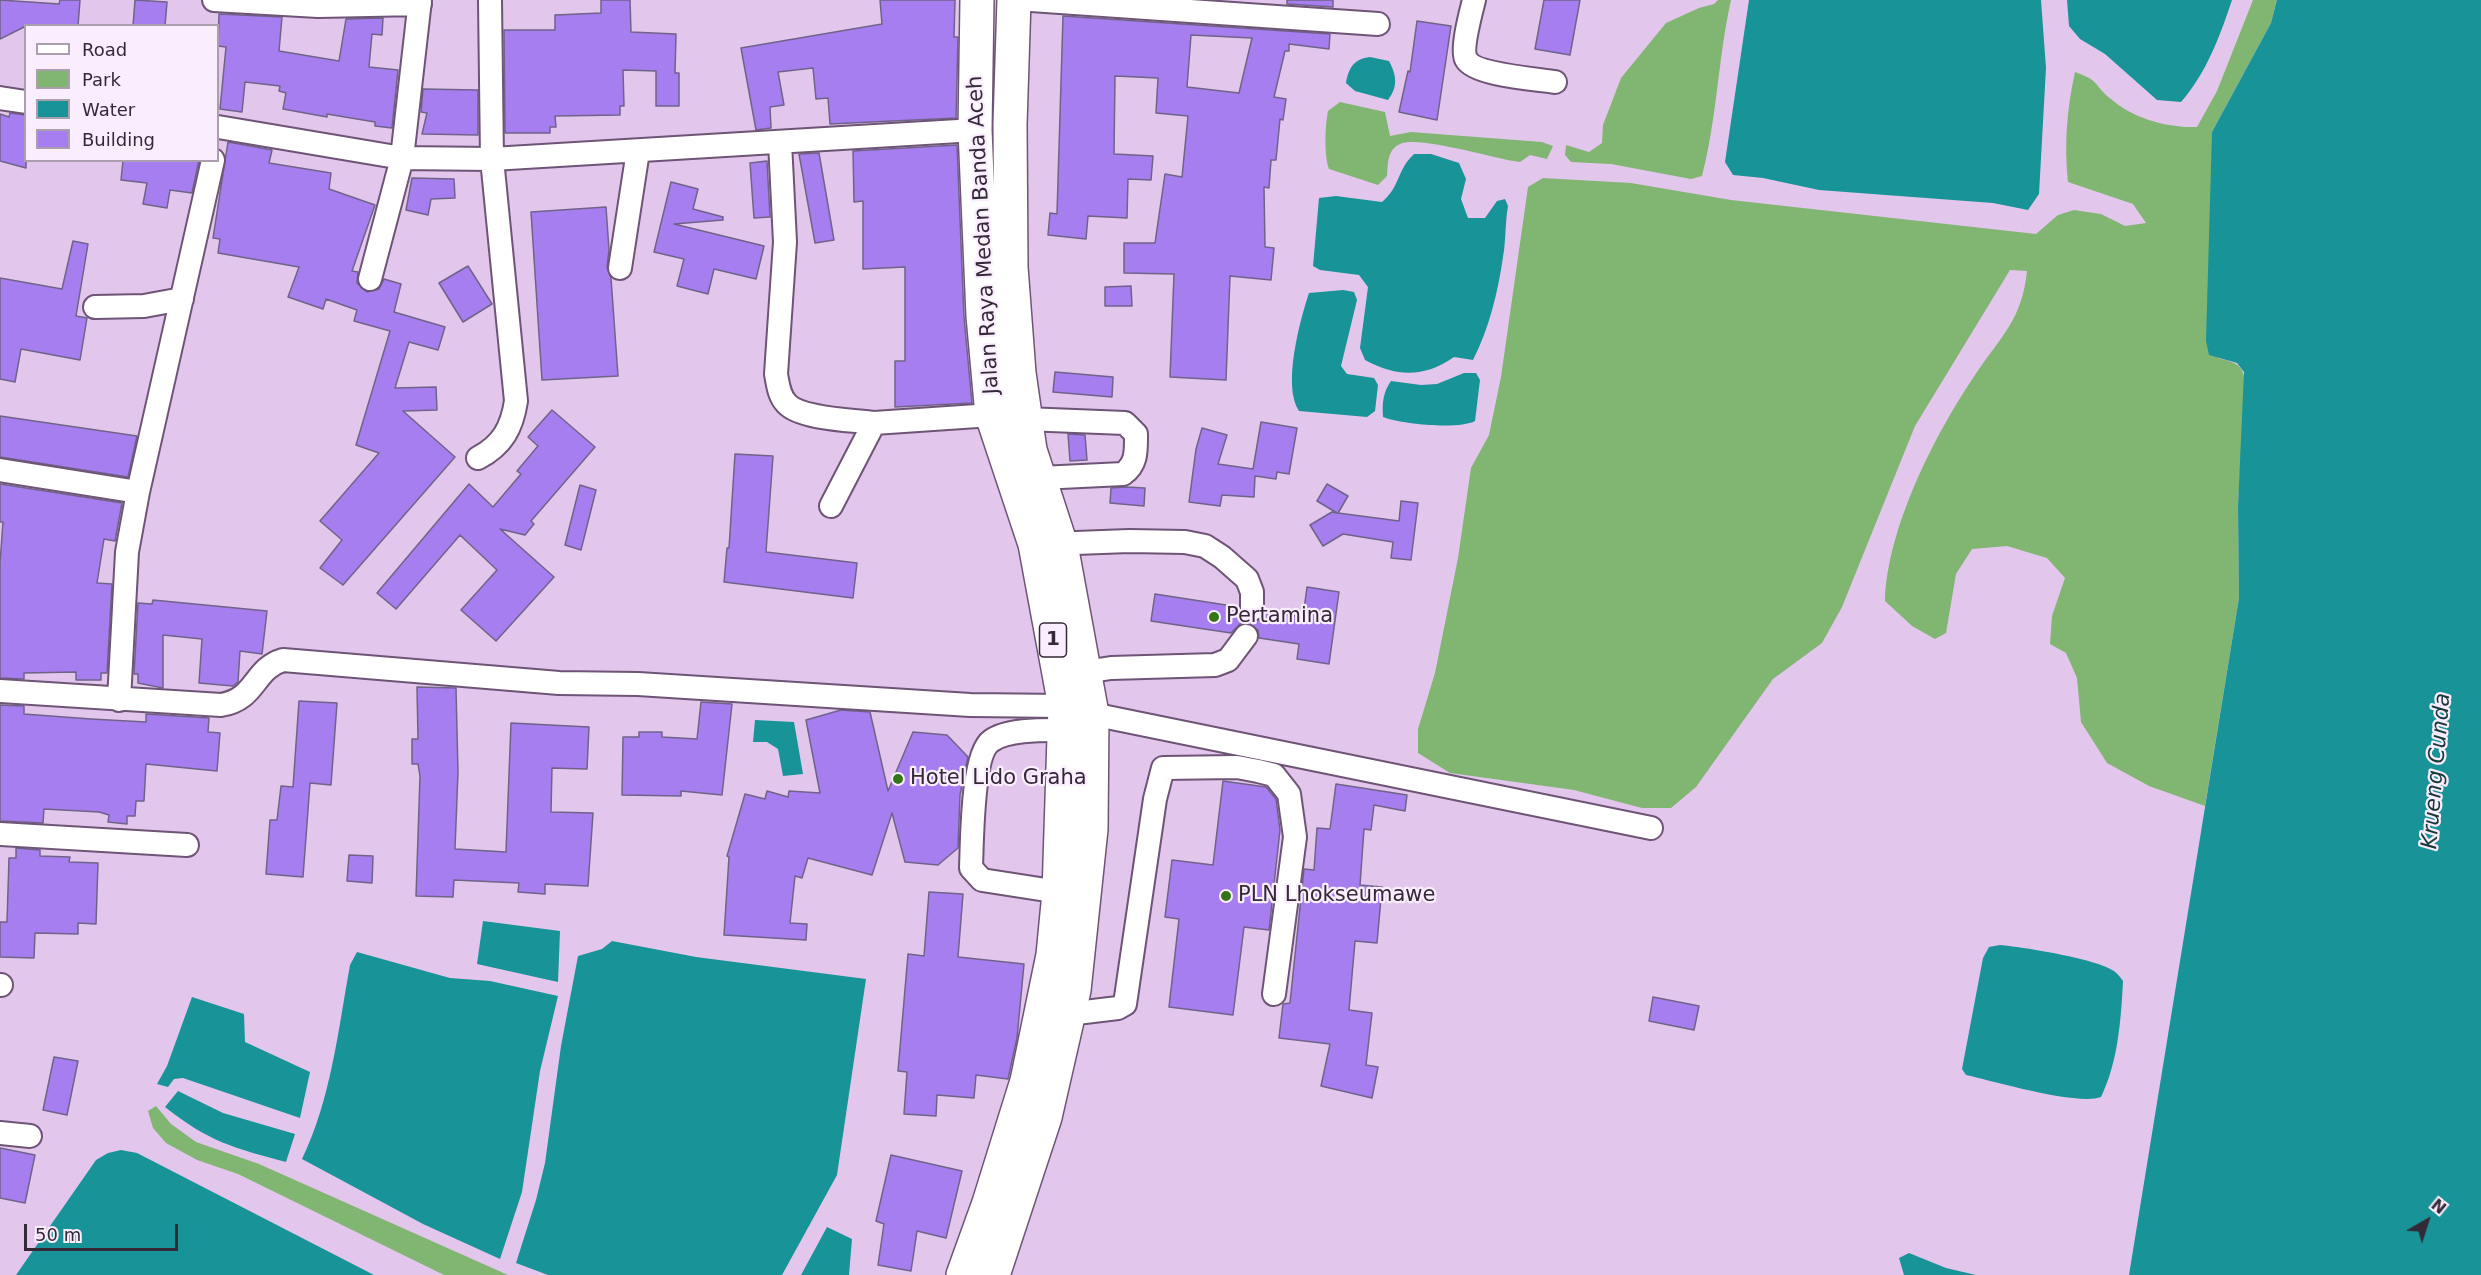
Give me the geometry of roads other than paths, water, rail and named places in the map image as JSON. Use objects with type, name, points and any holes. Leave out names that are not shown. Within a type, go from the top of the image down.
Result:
[{"type":"highway","name":"Jalan Raya Medan Banda Aceh","points":[[977,0],[975,130],[983,315],[992,415],[1048,544],[1085,672],[1074,717]]},
{"type":"highway","name":"Jalan Raya Medan Banda Aceh","points":[[993,1275],[1001,1207],[1053,956],[1091,829],[1040,478],[1030,450],[1025,418],[1011,267],[1010,124],[1014,0]]},
{"type":"highway","name":"Jalan Raya Medan Banda Aceh","points":[[963,1275],[1001,1207],[1045,1117],[1074,990],[1072,894]]},
{"type":"street","points":[[214,0],[318,6],[420,2],[402,158],[370,279]]},
{"type":"street","points":[[478,458],[488,453],[505,436],[513,418],[516,401],[492,159],[490,0]]},
{"type":"street","points":[[1031,0],[1300,16],[1378,24]]},
{"type":"street","points":[[1474,0],[1467,35],[1465,57],[1467,62],[1484,71],[1555,82]]},
{"type":"street","points":[[0,99],[24,102]]},
{"type":"street","points":[[219,131],[402,158],[492,159],[975,130]]},
{"type":"street","points":[[780,142],[785,242],[776,374],[779,391],[792,409],[811,415],[874,423],[992,415]]},
{"type":"street","points":[[620,268],[638,151]]},
{"type":"street","points":[[119,699],[123,590],[138,492],[213,162]]},
{"type":"street","points":[[95,307],[144,306],[182,299]]},
{"type":"street","points":[[1025,418],[1125,423],[1136,434],[1135,458],[1131,469],[1123,474],[1040,478]]},
{"type":"street","points":[[831,506],[844,476],[874,423]]},
{"type":"street","points":[[0,470],[138,492]]},
{"type":"street","points":[[1048,544],[1129,541],[1185,542],[1205,546],[1222,557],[1247,579],[1252,592],[1252,609]]},
{"type":"street","points":[[1085,672],[1111,668],[1215,665],[1228,660],[1246,636]]},
{"type":"street","points":[[0,691],[221,705],[236,703],[271,663],[283,660],[559,683],[638,684],[970,705],[1074,717],[1651,828]]},
{"type":"street","points":[[1072,894],[977,878],[971,868],[973,802],[984,748],[988,743],[1074,717]]},
{"type":"street","points":[[1068,1014],[1118,1008],[1125,1004],[1155,798],[1163,768],[1196,769],[1217,766],[1258,771],[1274,775],[1289,794],[1295,837],[1274,994]]},
{"type":"street","points":[[0,834],[187,845]]},
{"type":"street","points":[[0,1133],[30,1136]]},
{"type":"water","points":[[1749,0],[2041,0],[2046,68],[2039,194],[2028,210],[1993,203],[1819,190],[1763,178],[1733,175],[1725,162]]},
{"type":"water","points":[[2067,0],[2232,0],[2205,67],[2181,102],[2157,100],[2105,54],[2080,39],[2069,26]]},
{"type":"water","name":"Krueng Cunda","points":[[2277,0],[2481,0],[2481,1275],[2129,1275],[2239,598],[2238,506],[2244,372],[2237,363],[2209,355],[2206,341],[2212,132],[2271,23]]},
{"type":"water","points":[[1370,57],[1389,61],[1392,66],[1395,86],[1388,100],[1355,91],[1346,83],[1353,65]]},
{"type":"water","points":[[1414,154],[1431,154],[1459,163],[1466,179],[1461,199],[1468,218],[1485,218],[1497,201],[1505,199],[1508,206],[1504,251],[1496,297],[1484,336],[1473,360],[1454,357],[1432,369],[1410,373],[1388,370],[1365,360],[1360,348],[1368,287],[1359,275],[1320,270],[1313,266],[1319,198],[1336,196],[1382,202]]},
{"type":"water","points":[[1343,290],[1354,292],[1357,300],[1341,366],[1347,374],[1374,378],[1378,385],[1375,411],[1367,417],[1299,411],[1294,400],[1292,370],[1294,353],[1309,293]]},
{"type":"water","points":[[1464,373],[1476,373],[1480,380],[1475,421],[1443,426],[1403,422],[1383,417],[1386,389],[1391,381],[1421,385],[1437,384]]},
{"type":"water","points":[[755,720],[794,722],[803,774],[783,776],[778,749],[767,742],[753,742]]},
{"type":"water","points":[[483,921],[560,931],[558,982],[477,964]]},
{"type":"water","points":[[612,941],[696,957],[866,979],[837,1175],[782,1275],[548,1275],[516,1263],[545,1163],[561,1046],[578,956],[602,949]]},
{"type":"water","points":[[2000,945],[2092,962],[2114,971],[2123,981],[2120,1026],[2115,1055],[2101,1097],[2074,1098],[2035,1092],[1966,1075],[1962,1069],[1983,958],[1989,947]]},
{"type":"water","points":[[357,952],[450,978],[490,981],[558,996],[540,1071],[522,1192],[500,1259],[423,1224],[302,1159],[327,1089],[350,965]]},
{"type":"water","points":[[192,997],[244,1014],[245,1042],[310,1072],[300,1118],[183,1078],[174,1079],[168,1087],[157,1084],[167,1066]]},
{"type":"water","points":[[178,1091],[223,1113],[295,1134],[286,1162],[236,1148],[209,1136],[181,1119],[165,1107]]},
{"type":"water","points":[[121,1150],[137,1153],[374,1275],[16,1275],[96,1160],[108,1153]]},
{"type":"water","points":[[827,1227],[852,1239],[849,1275],[801,1275]]},
{"type":"water","points":[[1909,1253],[1946,1268],[1976,1275],[1904,1275],[1899,1258]]},
{"type":"place","name":"Pertamina","points":[[1214,617]]},
{"type":"place","name":"Hotel Lido Graha","points":[[898,779]]},
{"type":"place","name":"PLN Lhokseumawe","points":[[1226,896]]}]
